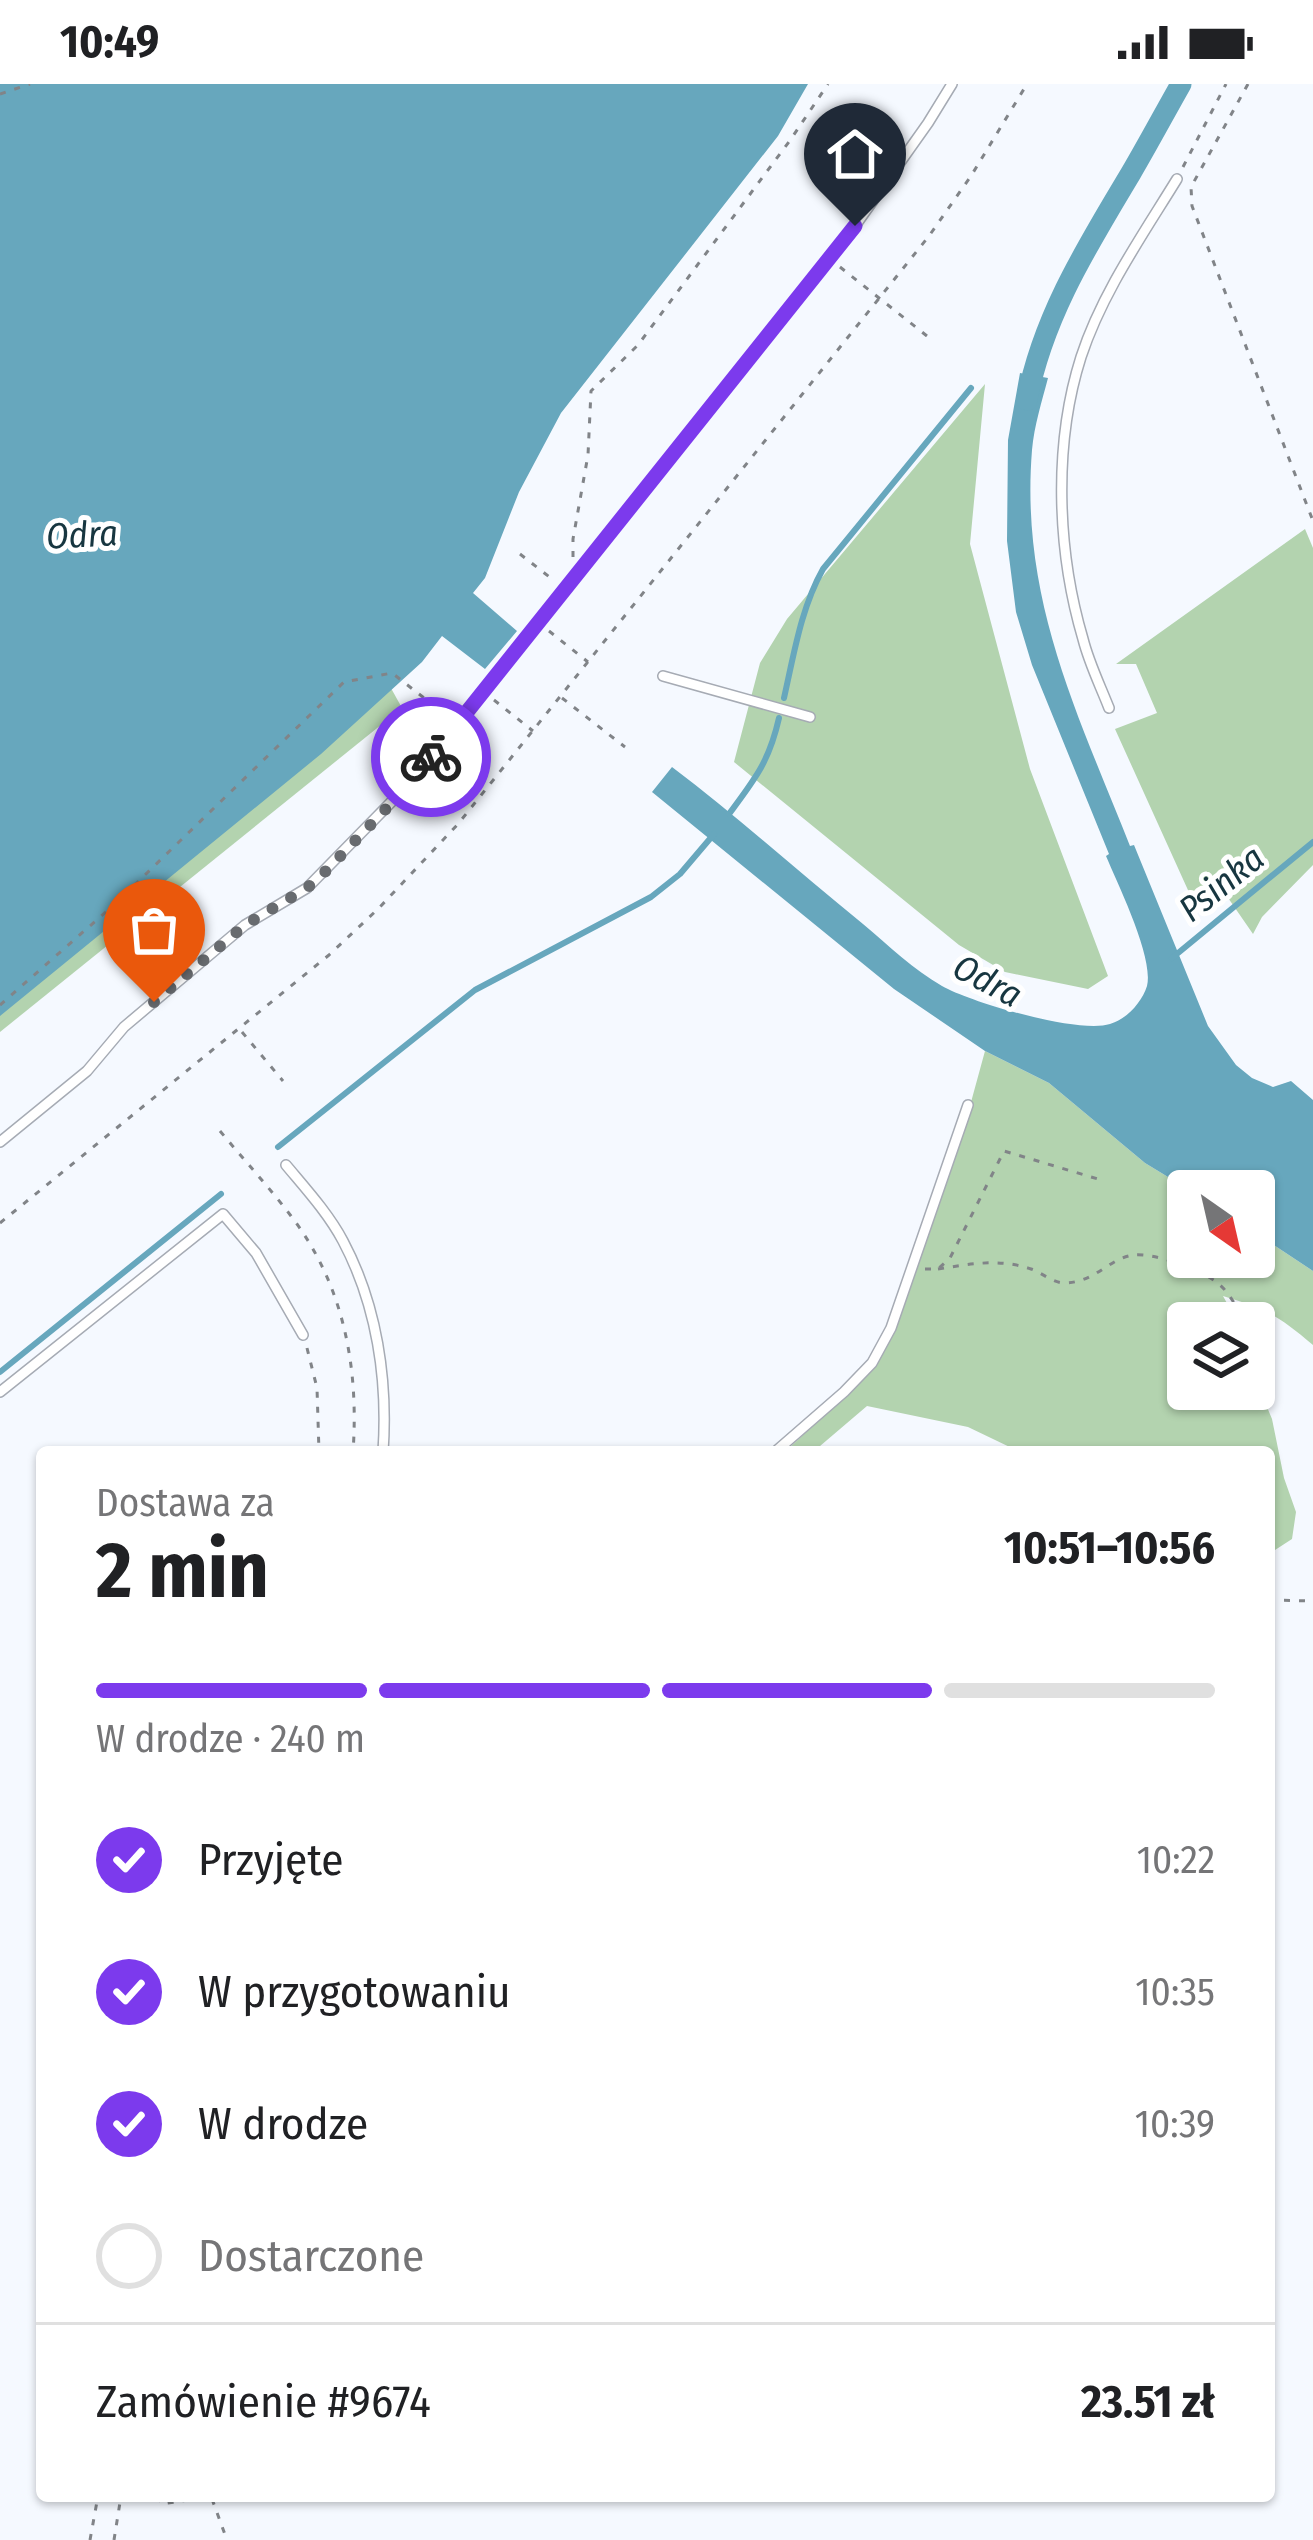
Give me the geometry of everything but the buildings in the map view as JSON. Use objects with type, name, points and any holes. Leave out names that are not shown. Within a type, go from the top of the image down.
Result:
[{"type":"lane","points":[[0,1142],[87,1071],[124,1027],[245,925],[322,875],[406,787],[829,259],[952,84]]},
{"type":"lane","points":[[1109,708],[1083,640],[1067,558],[1062,501],[1066,430],[1081,358],[1108,292],[1177,178]]},
{"type":"lane","points":[[663,676],[810,717]]},
{"type":"lane","points":[[782,1446],[872,1363],[892,1328],[968,1105]]},
{"type":"lane","points":[[286,1165],[343,1240],[369,1311],[384,1388],[383,1446]]},
{"type":"lane","points":[[0,1392],[223,1214],[256,1253],[303,1335]]},
{"type":"path","points":[[0,94],[30,84]]},
{"type":"path","points":[[573,559],[588,454],[591,391],[638,345],[828,84]]},
{"type":"path","points":[[0,1222],[316,966],[458,824],[881,299],[960,191],[1027,84]]},
{"type":"path","points":[[1177,178],[1226,84]]},
{"type":"path","points":[[1248,84],[1191,187],[1192,206],[1313,521]]},
{"type":"path","points":[[829,259],[932,340]]},
{"type":"path","points":[[520,554],[565,590]]},
{"type":"path","points":[[538,622],[588,662]]},
{"type":"path","points":[[0,1005],[116,903],[344,682],[392,673],[457,724]]},
{"type":"path","points":[[483,691],[533,730]]},
{"type":"path","points":[[560,697],[625,747]]},
{"type":"path","points":[[240,1029],[283,1081]]},
{"type":"path","points":[[220,1131],[293,1219],[331,1285],[351,1357],[353,1446]]},
{"type":"path","points":[[938,1269],[950,1258],[1004,1151],[1097,1180]]},
{"type":"path","points":[[911,1270],[1008,1262],[1058,1283],[1089,1280],[1132,1255],[1151,1256],[1204,1274],[1234,1302]]},
{"type":"path","points":[[303,1335],[316,1388],[319,1446]]},
{"type":"path","points":[[1275,1600],[1313,1601]]},
{"type":"path","points":[[90,2540],[97,2502]]},
{"type":"path","points":[[114,2540],[120,2502]]},
{"type":"path","points":[[216,2502],[227,2540]]},
{"type":"green space","points":[[985,384],[970,544],[1030,769],[1108,976],[1088,989],[1005,972],[959,945],[734,762],[760,663],[787,619]]},
{"type":"green space","points":[[1305,529],[1313,548],[1313,865],[1262,917],[1253,934],[1224,892],[1197,910],[1115,729],[1157,713],[1136,664],[1116,664]]},
{"type":"green space","points":[[361,634],[402,708],[0,1032],[0,966]]},
{"type":"green space","points":[[985,1051],[1049,1083],[1167,1176],[1167,1278],[1275,1278],[1275,1246],[1313,1271],[1313,1345],[1275,1317],[1275,1302],[1241,1302],[1223,1296],[1226,1302],[1167,1302],[1167,1410],[1268,1410],[1296,1512],[1292,1539],[1275,1550],[1275,1446],[1008,1446],[968,1427],[867,1406],[820,1446],[791,1446],[875,1362],[959,1146]]},
{"type":"water","name":"Odra","points":[[0,84],[808,84],[778,136],[561,413],[519,492],[485,578],[473,593],[517,631],[485,669],[442,636],[422,662],[321,754],[0,1016]]},
{"type":"water","points":[[1020,373],[1048,378],[1032,450],[1031,504],[1035,556],[1057,654],[1130,846],[1134,845],[1208,1026],[1236,1065],[1252,1078],[1273,1087],[1291,1081],[1313,1100],[1313,1271],[1275,1246],[1275,1170],[1167,1170],[1167,1176],[1049,1083],[985,1051],[894,989],[652,792],[672,767],[911,965],[957,993],[1075,1025],[1110,1024],[1133,1009],[1147,986],[1140,940],[1032,665],[1016,612],[1007,541],[1008,440]]},
{"type":"waterway","points":[[1027,400],[1044,339],[1069,282],[1181,84]]},
{"type":"waterway","points":[[784,698],[804,615],[823,569],[971,388]]},
{"type":"waterway","points":[[729,814],[760,769],[779,718]]},
{"type":"waterway","points":[[278,1147],[475,990],[651,897],[680,874],[714,834]]},
{"type":"waterway","name":"Psinka","points":[[1172,958],[1313,842]]},
{"type":"waterway","points":[[0,1372],[221,1194]]},
{"type":"way so far","points":[[154,1002],[245,925],[322,875],[431,757]]},
{"type":"route","points":[[431,757],[855,226]]}]
